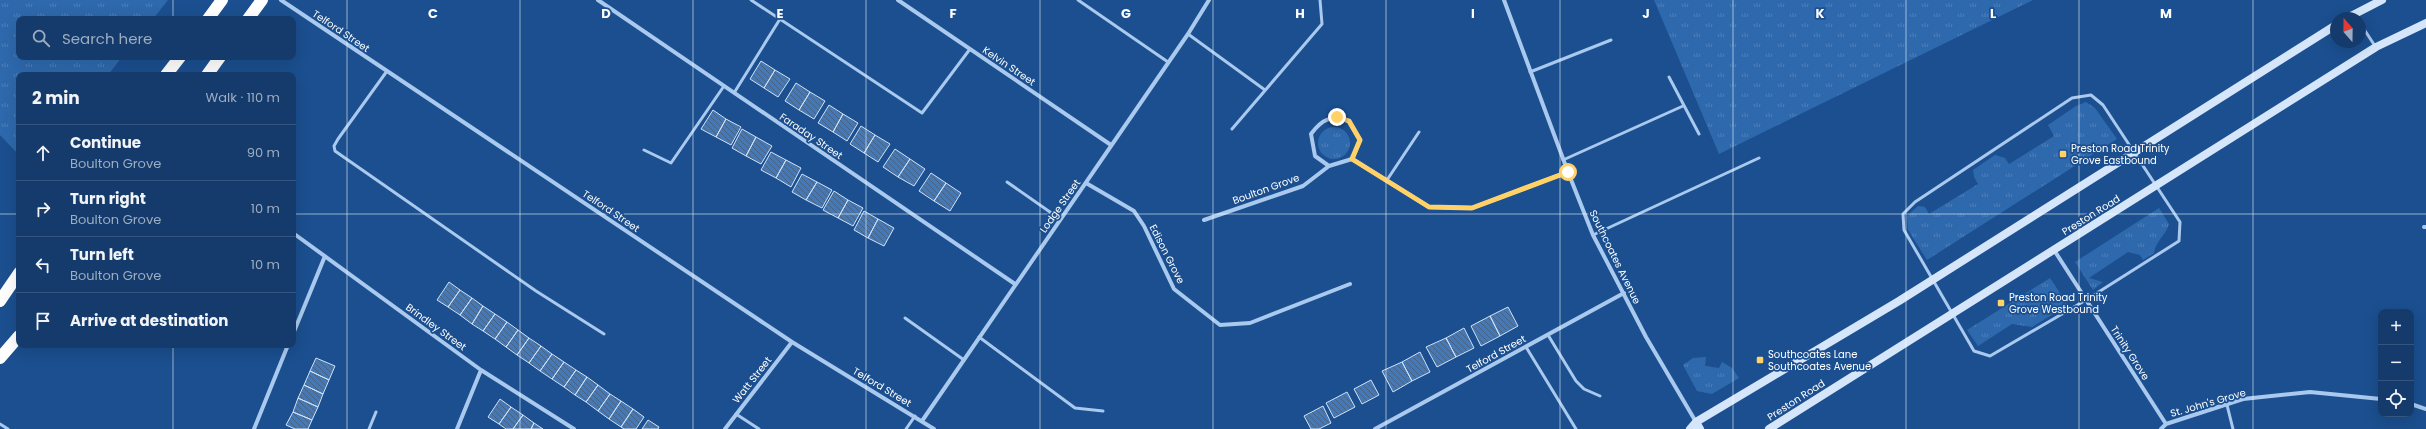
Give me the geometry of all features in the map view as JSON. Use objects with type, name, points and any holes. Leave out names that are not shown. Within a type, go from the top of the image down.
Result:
[{"type":"highway","points":[[210,16],[222,0]]},
{"type":"highway","points":[[250,16],[262,0]]},
{"type":"highway","points":[[168,72],[178,60]]},
{"type":"highway","points":[[209,72],[218,60]]},
{"type":"highway","points":[[0,301],[16,277]]},
{"type":"highway","points":[[0,358],[16,339]]},
{"type":"street","name":"Telford Street","points":[[281,0],[792,342],[934,429]]},
{"type":"street","name":"Faraday Street","points":[[598,0],[1016,284]]},
{"type":"street","name":"Kelvin Street","points":[[898,0],[1111,144]]},
{"type":"street","name":"Lodge Street","points":[[922,421],[1188,34],[1209,0]]},
{"type":"street","name":"Southcoates Avenue","points":[[1504,0],[1563,160],[1593,235],[1646,337],[1698,426]]},
{"type":"street","points":[[2360,12],[2382,0]]},
{"type":"street","name":"Preston Road","points":[[1769,429],[2376,47],[2426,23]]},
{"type":"street","points":[[1690,429],[1698,426],[2330,29]]},
{"type":"street","points":[[1329,166],[1315,156],[1311,134],[1319,123],[1337,117],[1349,121],[1360,140],[1352,159],[1388,180],[1429,207],[1472,208],[1568,172]]},
{"type":"street","name":"Boulton Grove","points":[[1204,220],[1302,186],[1329,166],[1352,159]]},
{"type":"street","name":"Edison Grove","points":[[1086,183],[1134,210],[1144,226],[1174,289],[1220,325],[1250,323],[1350,284]]},
{"type":"street","name":"Brindley Street","points":[[296,235],[481,370],[574,429]]},
{"type":"street","name":"Trinity Grove","points":[[2054,250],[2166,424]]},
{"type":"street","points":[[296,327],[325,256]]},
{"type":"street","name":"Telford Street","points":[[1375,429],[1624,293]]},
{"type":"street","name":"Watt Street","points":[[725,429],[792,342]]},
{"type":"street","points":[[254,429],[287,348]]},
{"type":"street","points":[[457,429],[481,370]]},
{"type":"street","name":"St. John's Grove","points":[[2161,429],[2166,424],[2243,400],[2310,392],[2378,399]]},
{"type":"street","points":[[2414,405],[2426,409]]},
{"type":"lane","points":[[751,0],[922,113],[970,49]]},
{"type":"lane","points":[[1078,0],[1168,62]]},
{"type":"lane","points":[[1232,129],[1322,24],[1320,0]]},
{"type":"lane","points":[[734,93],[780,19]]},
{"type":"lane","points":[[2366,32],[2376,47]]},
{"type":"lane","points":[[1188,34],[1264,90]]},
{"type":"lane","points":[[1530,72],[1610,40]]},
{"type":"lane","points":[[387,71],[338,139],[334,151],[536,291],[604,334]]},
{"type":"lane","points":[[1669,77],[1699,134]]},
{"type":"lane","points":[[644,150],[670,163],[724,86]]},
{"type":"lane","points":[[2091,95],[2103,105],[2133,153],[2157,185],[2180,222],[2179,241],[2086,300],[1990,356],[1974,351],[1951,314],[1933,279],[1904,230],[1903,214],[1915,202],[2072,98],[2091,95]]},
{"type":"lane","points":[[1563,160],[1683,106]]},
{"type":"lane","points":[[1388,180],[1419,132]]},
{"type":"lane","points":[[1593,235],[1760,158]]},
{"type":"lane","points":[[1007,182],[1060,219]]},
{"type":"lane","points":[[905,318],[964,360]]},
{"type":"lane","points":[[1548,335],[1576,382],[1584,389],[1600,396]]},
{"type":"lane","points":[[979,337],[1076,408],[1103,411]]},
{"type":"lane","points":[[1526,347],[1576,429]]},
{"type":"lane","points":[[2227,405],[2233,429]]},
{"type":"lane","points":[[369,429],[376,412]]},
{"type":"lane","points":[[736,414],[759,429]]},
{"type":"lane","points":[[906,429],[915,416]]},
{"type":"lane","points":[[0,424],[8,429]]},
{"type":"green space","points":[[0,0],[168,0],[155,16],[16,16],[16,60],[120,60],[110,72],[16,72],[16,152],[0,135]]},
{"type":"green space","points":[[1654,0],[2033,0],[1719,154]]},
{"type":"green space","points":[[2086,102],[2095,108],[2117,139],[1927,260],[1908,230],[1907,216],[1918,206],[1925,207],[1929,214],[1978,184],[1974,177],[1973,170],[1995,155],[2005,158],[2009,164],[2054,136],[2048,125],[2076,106]]},
{"type":"green space","points":[[1331,127],[1337,127],[1346,131],[1350,143],[1346,155],[1337,159],[1331,159],[1322,155],[1318,146],[1318,140],[1322,131]]},
{"type":"green space","points":[[2159,208],[2169,224],[2166,232],[2156,245],[2154,253],[2143,260],[2140,255],[2128,252],[2089,278],[2103,282],[2093,290],[2075,262]]},
{"type":"green space","points":[[2050,278],[2068,305],[2032,327],[2012,324],[1978,346],[1967,330]]},
{"type":"green space","points":[[1706,357],[1705,366],[1719,368],[1722,362],[1732,368],[1739,378],[1712,394],[1697,391],[1683,365],[1693,358]]},
{"type":"building","points":[[761,61],[775,70],[764,88],[750,79]]},
{"type":"building","points":[[775,70],[790,79],[778,97],[764,88]]},
{"type":"building","points":[[796,83],[810,92],[799,110],[785,101]]},
{"type":"building","points":[[810,92],[825,101],[814,119],[799,110]]},
{"type":"building","points":[[829,105],[843,114],[833,132],[818,123]]},
{"type":"building","points":[[713,110],[726,119],[716,137],[701,129]]},
{"type":"building","points":[[843,114],[858,123],[847,141],[833,132]]},
{"type":"building","points":[[726,119],[741,127],[731,145],[716,137]]},
{"type":"building","points":[[861,126],[875,135],[864,153],[850,144]]},
{"type":"building","points":[[742,129],[756,137],[746,156],[732,148]]},
{"type":"building","points":[[875,135],[890,144],[878,162],[864,153]]},
{"type":"building","points":[[756,137],[772,146],[761,164],[746,156]]},
{"type":"building","points":[[895,149],[910,159],[898,177],[883,167]]},
{"type":"building","points":[[771,152],[786,160],[776,178],[761,170]]},
{"type":"building","points":[[910,159],[925,169],[914,186],[898,177]]},
{"type":"building","points":[[786,160],[801,168],[791,187],[776,178]]},
{"type":"building","points":[[931,173],[946,183],[934,201],[919,191]]},
{"type":"building","points":[[802,174],[817,182],[806,200],[792,192]]},
{"type":"building","points":[[817,182],[832,190],[822,208],[806,200]]},
{"type":"building","points":[[946,183],[961,193],[950,211],[934,201]]},
{"type":"building","points":[[834,191],[848,200],[838,218],[823,210]]},
{"type":"building","points":[[848,200],[863,208],[853,226],[838,218]]},
{"type":"building","points":[[864,211],[878,219],[868,238],[854,230]]},
{"type":"building","points":[[878,219],[894,228],[884,246],[868,238]]},
{"type":"building","points":[[449,282],[460,290],[448,307],[437,300]]},
{"type":"building","points":[[460,290],[472,298],[460,315],[448,307]]},
{"type":"building","points":[[472,298],[483,306],[472,324],[460,315]]},
{"type":"building","points":[[483,306],[495,314],[483,331],[472,324]]},
{"type":"building","points":[[1508,307],[1518,326],[1500,336],[1490,316]]},
{"type":"building","points":[[495,314],[507,322],[495,339],[483,331]]},
{"type":"building","points":[[1490,316],[1500,336],[1481,346],[1471,326]]},
{"type":"building","points":[[507,322],[518,330],[506,347],[495,339]]},
{"type":"building","points":[[1464,328],[1474,348],[1456,357],[1446,338]]},
{"type":"building","points":[[518,330],[529,338],[517,355],[506,347]]},
{"type":"building","points":[[529,338],[541,346],[529,363],[517,355]]},
{"type":"building","points":[[1446,338],[1456,357],[1437,367],[1426,347]]},
{"type":"building","points":[[541,346],[552,354],[540,371],[529,363]]},
{"type":"building","points":[[1420,352],[1430,372],[1412,381],[1402,362]]},
{"type":"building","points":[[552,354],[564,362],[552,379],[540,371]]},
{"type":"building","points":[[316,358],[335,366],[329,380],[310,371]]},
{"type":"building","points":[[564,362],[576,370],[564,387],[552,379]]},
{"type":"building","points":[[1402,362],[1412,381],[1393,392],[1382,371]]},
{"type":"building","points":[[576,370],[587,377],[575,395],[564,387]]},
{"type":"building","points":[[310,371],[329,380],[323,394],[304,385]]},
{"type":"building","points":[[587,377],[598,385],[586,402],[575,395]]},
{"type":"building","points":[[1371,380],[1379,395],[1362,404],[1354,389]]},
{"type":"building","points":[[304,385],[323,394],[318,407],[298,398]]},
{"type":"building","points":[[598,385],[610,394],[598,411],[586,402]]},
{"type":"building","points":[[1347,392],[1355,407],[1334,418],[1326,403]]},
{"type":"building","points":[[610,394],[621,401],[609,419],[598,411]]},
{"type":"building","points":[[298,398],[318,407],[312,420],[293,412]]},
{"type":"building","points":[[500,399],[511,407],[499,424],[488,417]]},
{"type":"building","points":[[621,401],[633,409],[621,427],[609,419]]},
{"type":"building","points":[[1323,406],[1331,423],[1319,429],[1311,429],[1304,416]]},
{"type":"building","points":[[511,407],[523,415],[513,429],[506,429],[499,424]]},
{"type":"building","points":[[633,409],[644,417],[636,429],[624,429],[621,427]]},
{"type":"building","points":[[293,412],[312,420],[308,429],[295,429],[286,425]]},
{"type":"building","points":[[523,415],[534,423],[531,429],[513,429]]},
{"type":"building","points":[[648,420],[659,427],[658,429],[642,429]]},
{"type":"building","points":[[534,423],[543,429],[531,429]]},
{"type":"place","name":"Preston Road Trinity Grove Eastbound","points":[[2063,154]]},
{"type":"place","name":"Preston Road Trinity Grove Westbound","points":[[2001,303]]},
{"type":"place","name":"Southcoates Lane Southcoates Avenue","points":[[1760,360]]},
{"type":"route","points":[[1337,117],[1349,121],[1360,140],[1352,159],[1388,180],[1429,207],[1472,208],[1523,191],[1568,172]]}]
